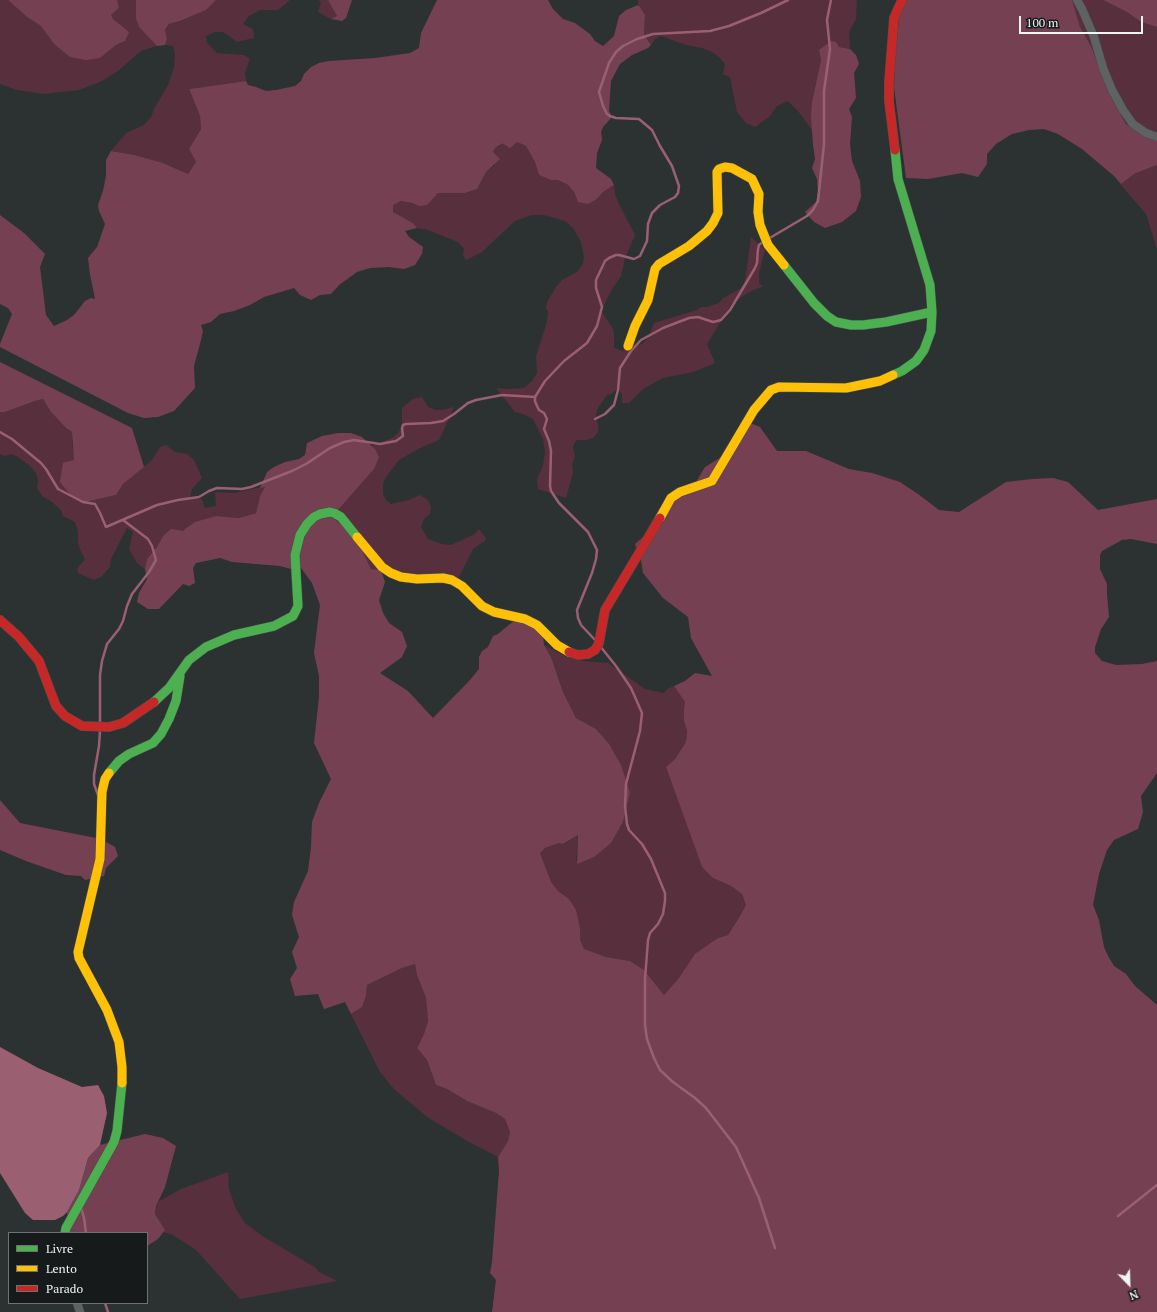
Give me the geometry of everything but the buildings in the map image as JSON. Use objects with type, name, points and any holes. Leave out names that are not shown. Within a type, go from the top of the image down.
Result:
[{"type":"street","points":[[0,620],[24,643],[39,661],[56,706],[60,712],[82,726],[110,727],[123,723],[154,702],[169,688],[189,660],[197,653],[219,640],[274,626],[293,616],[298,606],[295,555],[300,535],[307,524],[314,517],[330,512],[340,516],[382,566],[392,573],[401,577],[417,579],[443,578],[452,580],[462,586],[482,606],[494,612],[531,621],[557,645],[567,652],[578,655],[588,654],[595,650],[599,643],[604,615],[608,604],[658,523],[671,498],[680,492],[712,481],[754,410],[771,390],[780,387],[846,388],[880,381],[902,371],[916,361],[924,350],[931,330],[932,312],[929,276],[908,217],[898,179],[891,123],[889,82],[892,32],[894,18],[902,0]]},
{"type":"street","points":[[1076,0],[1082,9],[1094,37],[1103,68],[1123,110],[1133,124],[1146,133],[1157,137]]},
{"type":"street","points":[[628,346],[635,326],[648,300],[655,269],[659,264],[689,246],[713,223],[718,213],[717,172],[719,169],[725,167],[732,168],[752,179],[759,194],[758,212],[760,225],[768,244],[814,303],[827,316],[836,322],[851,325],[863,325],[886,322],[932,312]]},
{"type":"street","points":[[65,1232],[66,1228],[114,1142],[117,1131],[122,1088],[122,1066],[119,1042],[107,1010],[79,958],[78,952],[100,859],[102,792],[105,779],[119,761],[129,754],[153,743],[161,734],[176,701],[181,672]]},
{"type":"shaded area","points":[[0,0],[8,0],[27,17],[41,26],[54,44],[61,49],[100,58],[116,45],[125,41],[119,24],[111,15],[119,8],[117,0],[136,0],[136,19],[139,27],[157,46],[143,50],[118,71],[102,81],[79,90],[44,94],[17,90],[0,84]]},
{"type":"shaded area","points":[[8,0],[117,0],[119,8],[111,15],[113,19],[129,32],[125,41],[116,45],[100,58],[86,60],[70,57],[54,44],[41,26],[27,17]]},
{"type":"shaded area","points":[[136,0],[216,0],[206,10],[169,24],[165,30],[167,39],[165,45],[157,46],[139,27],[136,19]]},
{"type":"shaded area","points":[[216,0],[290,0],[278,10],[260,10],[249,16],[243,24],[253,29],[254,38],[237,42],[223,32],[215,32],[206,36],[207,43],[217,53],[244,55],[250,59],[245,73],[246,81],[189,89],[200,116],[201,129],[189,149],[196,162],[188,174],[163,163],[135,155],[111,151],[126,133],[144,125],[151,117],[168,85],[174,67],[175,54],[173,46],[165,45],[167,39],[165,31],[169,24],[206,10]]},
{"type":"shaded area","points":[[319,0],[328,0],[337,16],[331,19],[318,12],[321,2]]},
{"type":"shaded area","points":[[328,0],[352,0],[346,18],[342,21],[331,19],[337,16]]},
{"type":"shaded area","points":[[437,0],[548,0],[553,9],[563,19],[575,23],[590,34],[595,41],[603,46],[614,36],[619,16],[626,10],[638,5],[640,7],[645,15],[644,35],[651,45],[648,48],[632,55],[620,64],[611,81],[609,111],[612,117],[603,127],[601,132],[602,140],[597,153],[596,168],[611,179],[614,185],[603,192],[597,199],[588,204],[578,202],[574,192],[568,185],[558,180],[551,180],[539,175],[535,162],[526,146],[517,142],[510,148],[502,143],[495,148],[493,152],[500,159],[486,172],[477,189],[465,193],[438,193],[427,205],[419,206],[401,201],[393,205],[393,212],[413,223],[417,228],[405,231],[409,237],[423,247],[422,254],[415,265],[404,269],[389,267],[370,268],[357,272],[339,285],[331,294],[320,295],[311,300],[300,295],[294,288],[264,297],[250,305],[234,311],[220,314],[211,322],[201,325],[203,331],[194,366],[195,388],[174,411],[158,417],[144,418],[128,413],[0,347],[12,314],[8,308],[0,304],[0,215],[24,233],[45,254],[40,267],[46,315],[54,326],[67,320],[74,315],[85,301],[91,298],[95,299],[88,258],[97,247],[105,224],[98,205],[106,176],[106,160],[111,151],[135,155],[163,163],[188,174],[196,162],[189,149],[201,129],[200,116],[189,89],[246,81],[248,85],[266,91],[276,90],[295,86],[301,81],[304,74],[311,67],[319,63],[410,53],[419,48],[421,33]]},
{"type":"shaded area","points":[[638,0],[857,0],[856,19],[849,32],[850,49],[839,47],[819,50],[821,60],[812,102],[812,130],[798,111],[788,101],[777,106],[769,117],[755,127],[746,123],[737,112],[730,77],[723,74],[725,64],[719,57],[702,48],[686,45],[661,36],[655,39],[651,45],[644,35],[645,15],[638,5]]},
{"type":"shaded area","points":[[907,0],[1072,0],[1080,27],[1091,46],[1108,92],[1126,124],[1146,137],[1157,140],[1157,165],[1134,174],[1121,184],[1114,176],[1082,149],[1058,134],[1044,129],[1029,130],[1012,134],[996,144],[987,154],[987,164],[978,177],[962,173],[928,179],[906,178],[894,87],[900,9]]},
{"type":"shaded area","points":[[1072,0],[1103,0],[1127,12],[1141,22],[1157,27],[1157,140],[1146,137],[1126,124],[1108,92],[1091,46],[1080,27]]},
{"type":"shaded area","points":[[1103,0],[1157,0],[1157,27],[1141,22],[1127,12]]},
{"type":"shaded area","points":[[831,41],[836,42],[839,47],[850,49],[856,55],[859,64],[854,73],[856,98],[849,109],[852,117],[850,144],[852,161],[860,181],[861,197],[856,211],[842,222],[825,228],[814,222],[805,212],[816,202],[818,192],[817,179],[812,168],[815,159],[811,117],[812,102],[821,60],[819,50]]},
{"type":"shaded area","points":[[517,142],[526,146],[535,162],[539,175],[551,180],[558,180],[568,185],[574,192],[578,202],[597,199],[603,192],[614,185],[618,202],[635,235],[625,258],[621,276],[612,289],[602,312],[613,329],[614,348],[622,351],[642,344],[648,338],[654,323],[697,310],[701,307],[707,307],[719,303],[723,298],[741,288],[745,281],[751,237],[765,250],[759,273],[759,283],[763,287],[751,291],[732,303],[707,344],[715,363],[693,372],[663,378],[643,389],[629,403],[622,403],[622,394],[618,389],[607,395],[598,408],[596,414],[598,432],[593,438],[577,440],[573,447],[575,457],[572,464],[573,473],[566,498],[538,489],[537,480],[543,465],[545,452],[543,439],[533,419],[515,412],[496,388],[524,388],[532,381],[537,373],[536,356],[547,322],[547,302],[562,280],[577,272],[583,264],[584,257],[581,242],[573,228],[565,221],[544,215],[532,215],[515,221],[482,252],[466,260],[463,255],[464,249],[458,242],[428,230],[417,228],[413,223],[393,212],[393,205],[401,201],[419,206],[438,193],[465,193],[477,189],[486,172],[495,165],[493,152],[495,148],[502,145],[501,143]]},
{"type":"shaded area","points":[[1157,165],[1157,249],[1146,214],[1120,184],[1134,174]]},
{"type":"shaded area","points":[[0,362],[132,428],[144,467],[123,484],[116,495],[81,503],[69,493],[60,482],[63,463],[74,460],[72,432],[66,428],[51,412],[43,399],[5,412],[0,412]]},
{"type":"shaded area","points":[[422,397],[428,407],[436,410],[454,407],[439,440],[418,449],[399,460],[386,477],[383,484],[383,494],[386,500],[391,504],[409,500],[420,495],[428,500],[431,507],[430,514],[424,519],[421,527],[428,539],[442,544],[451,545],[475,534],[479,529],[486,540],[473,549],[455,585],[411,581],[405,584],[402,580],[379,570],[371,569],[363,552],[342,525],[332,517],[374,469],[375,449],[372,446],[392,438],[398,433],[402,427],[402,408],[413,399]]},
{"type":"shaded area","points":[[43,399],[51,412],[66,428],[72,432],[72,443],[81,503],[116,495],[123,484],[152,460],[160,447],[166,445],[175,452],[187,454],[194,460],[202,478],[192,489],[190,498],[202,499],[205,508],[216,506],[215,492],[234,493],[266,486],[260,496],[256,513],[239,518],[216,516],[183,531],[163,536],[157,547],[147,559],[145,569],[137,563],[129,549],[133,532],[127,528],[111,559],[110,567],[102,576],[94,580],[78,573],[77,569],[85,559],[78,543],[78,531],[75,522],[63,516],[61,510],[42,496],[37,488],[38,480],[36,473],[30,466],[18,457],[11,454],[5,456],[0,454],[0,412],[5,412]]},
{"type":"shaded area","points":[[743,420],[760,427],[777,451],[806,451],[849,469],[872,473],[900,482],[939,510],[959,512],[1006,482],[1032,479],[1053,478],[1068,482],[1098,510],[1157,499],[1157,544],[1131,539],[1122,540],[1102,551],[1100,555],[1100,569],[1107,584],[1109,617],[1101,629],[1095,647],[1095,653],[1102,661],[1116,665],[1142,664],[1157,661],[1157,773],[1141,796],[1143,812],[1138,829],[1114,840],[1107,850],[1099,874],[1093,905],[1099,920],[1104,947],[1114,966],[1126,974],[1135,986],[1157,1005],[1157,1312],[492,1312],[496,1280],[490,1273],[499,1171],[498,1157],[508,1141],[510,1132],[505,1119],[496,1113],[467,1101],[447,1089],[436,1085],[427,1060],[417,1048],[424,1034],[428,1021],[426,998],[417,975],[415,964],[402,968],[367,985],[366,996],[362,1007],[351,1014],[345,1002],[324,1009],[318,994],[295,996],[290,979],[297,968],[292,952],[299,937],[292,915],[294,902],[308,871],[312,822],[319,803],[331,779],[314,743],[319,697],[319,676],[314,653],[320,605],[312,583],[301,568],[291,569],[280,566],[232,562],[220,558],[196,563],[193,568],[195,583],[189,586],[183,584],[159,609],[148,609],[137,602],[139,593],[147,579],[145,569],[147,559],[157,547],[163,536],[171,529],[183,531],[195,522],[216,516],[239,518],[256,513],[260,496],[265,487],[260,488],[267,472],[285,462],[299,459],[305,455],[307,443],[322,436],[338,433],[351,433],[362,437],[375,449],[379,457],[374,469],[332,517],[342,525],[363,552],[371,569],[381,570],[385,582],[379,600],[383,613],[389,623],[402,632],[407,646],[402,657],[380,673],[408,691],[433,718],[479,669],[479,657],[482,651],[488,647],[493,636],[498,634],[516,620],[533,625],[543,637],[544,645],[551,657],[563,692],[576,718],[596,729],[609,744],[621,765],[630,793],[623,822],[611,843],[594,857],[577,864],[578,835],[563,844],[559,843],[545,848],[540,853],[551,882],[558,891],[569,899],[576,910],[580,928],[580,939],[584,949],[606,957],[630,961],[644,970],[664,995],[679,978],[695,954],[718,938],[728,935],[746,905],[742,894],[731,886],[713,878],[702,867],[666,767],[675,759],[686,742],[687,731],[684,721],[685,702],[674,686],[685,681],[695,673],[712,676],[691,638],[688,617],[663,598],[643,573],[641,560],[635,544],[643,537],[660,507],[696,482],[705,467],[723,456]]},
{"type":"shaded area","points":[[544,645],[567,657],[584,661],[608,663],[645,689],[664,693],[667,689],[674,686],[685,702],[684,721],[687,731],[686,742],[675,759],[666,767],[702,867],[713,878],[731,886],[742,894],[746,905],[728,935],[717,938],[664,995],[644,970],[630,961],[606,957],[584,950],[580,939],[580,928],[569,899],[558,891],[550,882],[540,853],[545,848],[559,843],[564,844],[578,835],[576,861],[611,843],[623,822],[630,793],[602,736],[596,729],[576,718],[563,692],[551,657]]},
{"type":"shaded area","points":[[0,800],[20,823],[101,839],[115,847],[118,856],[106,868],[104,876],[85,880],[81,876],[66,875],[0,850]]},
{"type":"shaded area","points":[[415,964],[417,975],[426,998],[428,1021],[424,1034],[417,1048],[427,1060],[436,1085],[447,1089],[467,1101],[496,1113],[505,1119],[510,1132],[508,1141],[498,1157],[427,1117],[394,1089],[380,1072],[351,1014],[362,1007],[366,996],[367,985],[402,968]]},
{"type":"shaded area","points":[[0,1047],[38,1068],[82,1087],[98,1085],[104,1096],[107,1113],[100,1145],[88,1158],[79,1190],[67,1212],[55,1220],[33,1220],[25,1213],[0,1173]]},
{"type":"shaded area","points":[[145,1134],[163,1138],[176,1146],[165,1187],[156,1206],[155,1214],[165,1230],[158,1239],[148,1245],[148,1232],[69,1232],[67,1212],[79,1190],[88,1158],[100,1145]]},
{"type":"shaded area","points":[[228,1172],[229,1189],[236,1209],[245,1223],[264,1237],[316,1268],[319,1272],[337,1281],[240,1299],[196,1250],[173,1235],[163,1232],[165,1230],[155,1214],[158,1202],[181,1189]]},
{"type":"waterway","points":[[596,641],[581,625],[577,610],[592,573],[597,550],[588,532],[559,503],[551,491],[551,451],[544,429],[547,419],[544,413],[539,410],[535,397],[545,381],[564,361],[587,343],[597,326],[602,307],[596,288],[596,280],[605,261],[616,255],[634,259],[640,256],[647,241],[648,224],[652,213],[660,205],[675,197],[678,193],[679,186],[672,166],[652,130],[639,119],[616,118],[607,114],[599,92],[609,63],[616,52],[623,46],[637,39],[653,34],[710,31],[729,26],[788,0]]},
{"type":"waterway","points":[[768,239],[807,216],[813,210],[818,201],[824,144],[824,91],[830,49],[827,20],[831,0]]},
{"type":"waterway","points":[[595,419],[605,414],[614,405],[618,390],[620,368],[631,351],[641,340],[663,328],[689,318],[698,317],[713,322],[721,320],[730,310],[755,268],[759,245],[764,241]]},
{"type":"waterway","points":[[0,432],[12,439],[41,463],[58,489],[83,502],[95,504],[106,527],[157,505],[199,497],[217,488],[242,489],[251,487],[292,471],[306,464],[330,448],[344,442],[354,440],[380,444],[396,441],[403,436],[403,425],[443,421],[468,403],[476,400],[502,395],[535,397]]},
{"type":"waterway","points":[[100,724],[100,675],[107,644],[119,629],[132,594],[149,572],[156,560],[152,546],[148,539],[123,520]]},
{"type":"waterway","points":[[600,646],[631,688],[642,713],[640,731],[626,784],[625,806],[627,824],[629,830],[642,844],[651,859],[665,893],[663,914],[658,924],[650,933],[648,940],[645,979],[645,1025],[647,1039],[660,1070],[706,1108],[736,1147],[759,1198],[775,1248]]},
{"type":"waterway","points":[[98,795],[94,784],[94,775],[100,731]]},
{"type":"waterway","points":[[1118,1216],[1157,1185]]},
{"type":"waterway","points":[[81,1207],[86,1232]]},
{"type":"waterway","points":[[105,1304],[108,1312]]},
{"type":"traffic: fast","points":[[893,375],[902,371],[916,361],[924,350],[931,331],[932,312],[930,285],[898,179],[895,150]]},
{"type":"traffic: fast","points":[[784,265],[814,303],[827,316],[836,322],[851,325],[863,325],[886,322],[932,312]]},
{"type":"traffic: fast","points":[[154,702],[169,688],[189,660],[206,647],[234,635],[274,626],[293,616],[298,606],[295,555],[300,535],[307,524],[314,517],[320,514],[330,512],[334,513],[341,517],[357,537]]},
{"type":"traffic: fast","points":[[109,773],[119,761],[129,754],[153,743],[161,734],[176,701],[180,676]]},
{"type":"traffic: fast","points":[[65,1232],[66,1228],[114,1142],[117,1131],[122,1083]]},
{"type":"traffic: slow","points":[[628,346],[635,326],[648,300],[655,269],[659,264],[689,246],[707,231],[713,223],[718,213],[717,172],[719,169],[725,167],[732,168],[752,179],[759,194],[758,212],[760,225],[768,245],[784,265]]},
{"type":"traffic: slow","points":[[660,518],[671,498],[680,492],[712,481],[754,410],[771,390],[779,387],[846,388],[880,381],[893,375]]},
{"type":"traffic: slow","points":[[357,537],[382,567],[391,573],[401,577],[417,579],[443,578],[452,580],[462,586],[482,606],[494,612],[525,619],[537,625],[557,645],[569,652]]},
{"type":"traffic: slow","points":[[109,773],[105,779],[102,792],[100,859],[78,952],[79,958],[107,1010],[119,1042],[122,1083]]},
{"type":"traffic: jam","points":[[895,150],[889,101],[889,82],[894,18],[902,0]]},
{"type":"traffic: jam","points":[[569,652],[578,655],[588,654],[595,650],[599,643],[605,610],[660,518]]},
{"type":"traffic: jam","points":[[0,620],[19,637],[39,661],[56,706],[65,716],[82,726],[109,727],[123,723],[154,702]]}]
